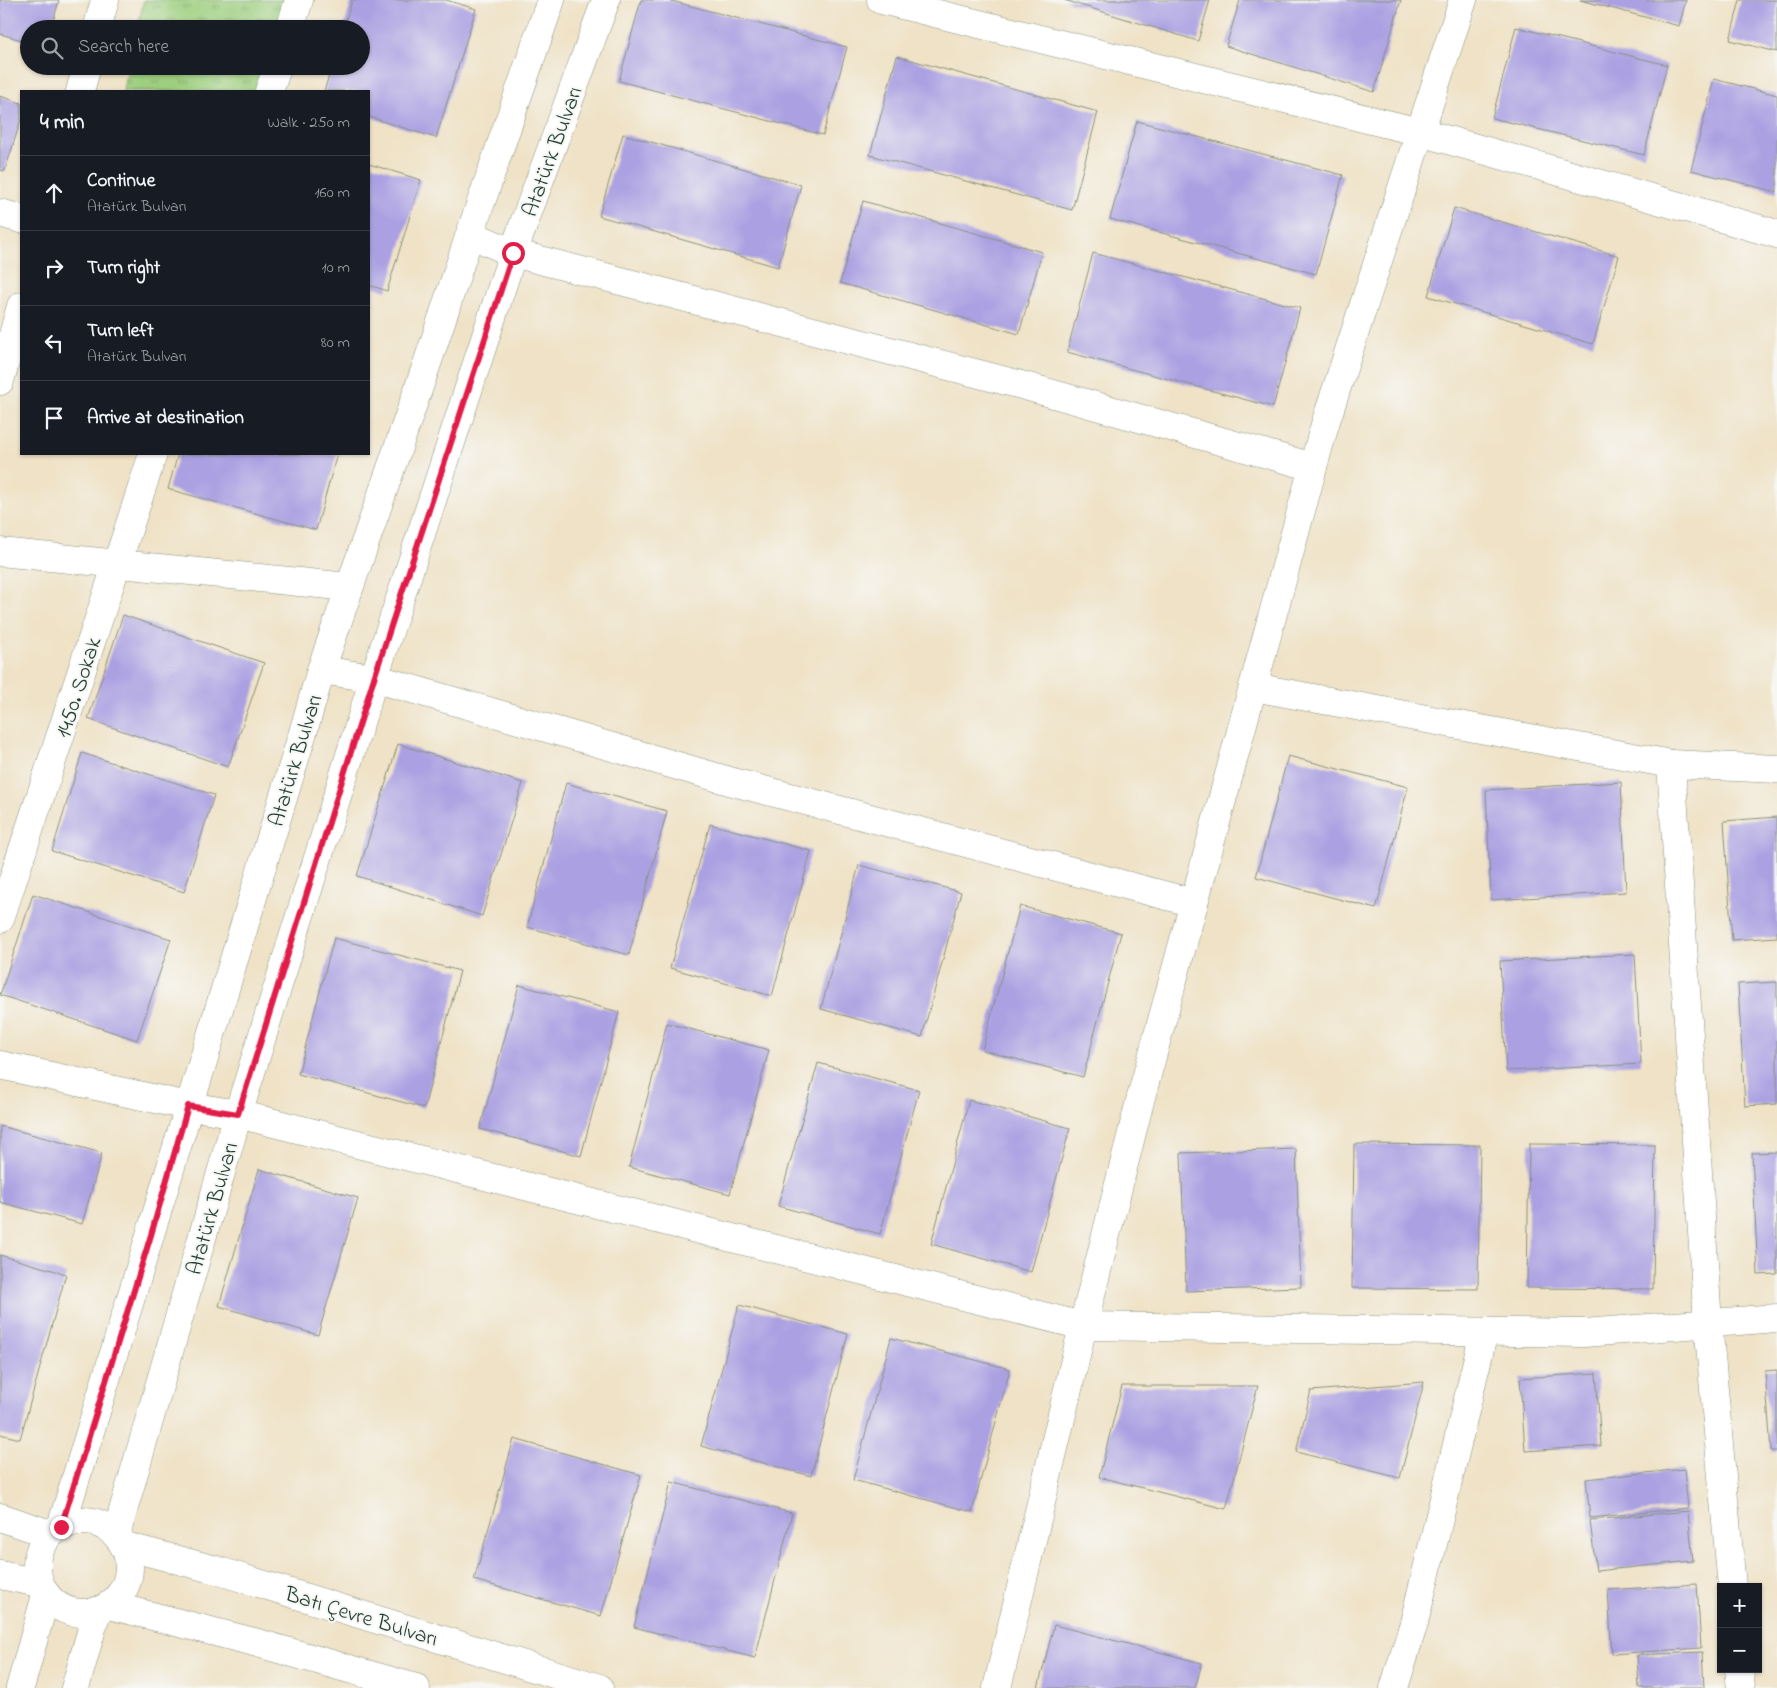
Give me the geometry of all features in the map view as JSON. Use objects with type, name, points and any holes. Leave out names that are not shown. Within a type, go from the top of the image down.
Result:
[{"type":"street","points":[[99,20],[105,0]]},
{"type":"street","points":[[293,20],[299,0]]},
{"type":"street","name":"Atatürk Bulvarı","points":[[56,1530],[148,1245],[188,1106],[321,670],[551,0]]},
{"type":"street","name":"Atatürk Bulvarı","points":[[120,1541],[238,1114],[374,678],[513,253],[606,0]]},
{"type":"street","points":[[880,0],[1420,132],[1777,234]]},
{"type":"street","points":[[997,1688],[1083,1326],[1141,1096],[1313,467],[1326,421],[1464,0]]},
{"type":"street","points":[[80,90],[84,75]]},
{"type":"street","points":[[270,90],[275,75]]},
{"type":"street","points":[[0,213],[20,219]]},
{"type":"street","points":[[470,234],[513,253],[1025,386],[1313,467]]},
{"type":"street","points":[[0,381],[20,310]]},
{"type":"street","name":"1450. Sokak","points":[[0,919],[154,455]]},
{"type":"street","points":[[0,552],[349,587]]},
{"type":"street","points":[[321,670],[374,678],[743,785],[1194,904]]},
{"type":"street","points":[[1253,687],[1671,764],[1777,769]]},
{"type":"street","points":[[1671,764],[1708,1323],[1732,1583]]},
{"type":"street","points":[[0,1065],[188,1106],[238,1114],[1083,1326],[1584,1333],[1777,1318]]},
{"type":"street","points":[[1401,1686],[1414,1623],[1484,1332]]},
{"type":"street","points":[[0,1517],[56,1530]]},
{"type":"street","points":[[75,1522],[90,1522],[104,1526],[120,1541],[129,1559],[130,1572],[126,1585],[119,1597],[103,1608],[83,1613],[69,1611],[56,1605],[43,1589],[37,1570],[38,1557],[42,1545],[56,1530],[75,1522]]},
{"type":"street","name":"Batı Çevre Bulvarı","points":[[120,1541],[598,1688]]},
{"type":"street","points":[[0,1574],[43,1589]]},
{"type":"street","points":[[20,1688],[43,1589]]},
{"type":"street","points":[[75,1688],[103,1608]]},
{"type":"street","points":[[103,1608],[254,1642],[416,1688]]},
{"type":"street","points":[[1739,1673],[1741,1688]]},
{"type":"green space","points":[[144,0],[288,0],[282,20],[139,20]]},
{"type":"green space","points":[[127,75],[264,75],[259,90],[123,90]]},
{"type":"building","points":[[0,0],[59,0],[53,20],[20,20],[20,40],[0,34]]},
{"type":"building","points":[[352,0],[446,0],[476,9],[436,138],[370,117],[370,90],[324,90],[329,75],[370,75],[370,20],[346,20]]},
{"type":"building","points":[[641,0],[668,0],[847,47],[823,135],[619,81]]},
{"type":"building","points":[[1064,0],[1210,0],[1198,41]]},
{"type":"building","points":[[1240,0],[1401,0],[1374,92],[1226,46]]},
{"type":"building","points":[[1580,0],[1686,0],[1679,26]]},
{"type":"building","points":[[1740,0],[1777,0],[1777,52],[1730,40]]},
{"type":"building","points":[[1516,27],[1667,65],[1644,155],[1492,118]]},
{"type":"building","points":[[897,56],[1098,112],[1072,210],[870,155]]},
{"type":"building","points":[[1714,79],[1777,95],[1777,192],[1691,170]]},
{"type":"building","points":[[0,96],[20,103],[20,122],[5,171],[0,170]]},
{"type":"building","points":[[1137,121],[1343,175],[1316,274],[1110,219]]},
{"type":"building","points":[[623,134],[801,185],[778,267],[599,216]]},
{"type":"building","points":[[370,164],[421,180],[387,291],[370,285]]},
{"type":"building","points":[[863,201],[1042,252],[1019,334],[840,283]]},
{"type":"building","points":[[1454,208],[1619,256],[1593,344],[1428,296]]},
{"type":"building","points":[[1093,253],[1300,308],[1273,407],[1067,352]]},
{"type":"building","points":[[178,455],[337,455],[316,530],[168,489]]},
{"type":"building","points":[[123,615],[264,663],[228,767],[88,719]]},
{"type":"building","points":[[398,744],[523,783],[482,916],[357,876]]},
{"type":"building","points":[[82,753],[214,795],[184,892],[52,851]]},
{"type":"building","points":[[1288,756],[1408,787],[1376,909],[1256,877]]},
{"type":"building","points":[[1621,782],[1626,892],[1491,900],[1486,790]]},
{"type":"building","points":[[566,783],[667,811],[629,955],[527,927]]},
{"type":"building","points":[[1777,817],[1777,937],[1732,940],[1724,821]]},
{"type":"building","points":[[710,824],[811,851],[772,996],[670,968]]},
{"type":"building","points":[[859,865],[961,892],[922,1037],[821,1009]]},
{"type":"building","points":[[33,894],[171,939],[137,1040],[0,995]]},
{"type":"building","points":[[1020,906],[1121,933],[1083,1077],[982,1050]]},
{"type":"building","points":[[334,938],[460,971],[424,1108],[298,1074]]},
{"type":"building","points":[[1635,954],[1641,1064],[1506,1071],[1500,961]]},
{"type":"building","points":[[1777,982],[1777,1104],[1745,1106],[1738,984]]},
{"type":"building","points":[[519,985],[619,1012],[581,1156],[480,1129]]},
{"type":"building","points":[[667,1023],[769,1050],[730,1194],[629,1167]]},
{"type":"building","points":[[818,1063],[919,1090],[880,1234],[778,1206]]},
{"type":"building","points":[[969,1100],[1070,1128],[1031,1272],[931,1244]]},
{"type":"building","points":[[0,1126],[102,1153],[82,1224],[0,1202]]},
{"type":"building","points":[[1354,1144],[1480,1145],[1478,1289],[1352,1288]]},
{"type":"building","points":[[1529,1144],[1655,1145],[1653,1289],[1527,1288]]},
{"type":"building","points":[[1296,1149],[1301,1287],[1186,1291],[1181,1153]]},
{"type":"building","points":[[1777,1152],[1777,1274],[1758,1275],[1752,1153]]},
{"type":"building","points":[[259,1169],[358,1198],[318,1335],[219,1306]]},
{"type":"building","points":[[0,1255],[66,1274],[20,1439],[0,1434]]},
{"type":"building","points":[[739,1305],[848,1334],[811,1476],[701,1446]]},
{"type":"building","points":[[891,1338],[1010,1369],[972,1512],[853,1480]]},
{"type":"building","points":[[1777,1370],[1777,1451],[1771,1451],[1765,1371]]},
{"type":"building","points":[[1596,1373],[1601,1446],[1525,1451],[1520,1378]]},
{"type":"building","points":[[1424,1382],[1400,1478],[1296,1452],[1311,1391]]},
{"type":"building","points":[[1122,1386],[1258,1386],[1226,1509],[1099,1477]]},
{"type":"building","points":[[514,1439],[641,1475],[601,1616],[474,1580]]},
{"type":"building","points":[[1684,1469],[1688,1508],[1590,1518],[1586,1479]]},
{"type":"building","points":[[671,1482],[792,1513],[755,1658],[634,1627]]},
{"type":"building","points":[[1688,1511],[1693,1561],[1596,1571],[1590,1520]]},
{"type":"building","points":[[1697,1584],[1701,1648],[1612,1654],[1608,1590]]},
{"type":"building","points":[[1054,1625],[1202,1663],[1195,1688],[1038,1688]]},
{"type":"building","points":[[1702,1652],[1704,1688],[1639,1688],[1637,1655]]},
{"type":"route","points":[[61,1527],[151,1235],[188,1106],[238,1114],[374,678],[513,253]]}]
